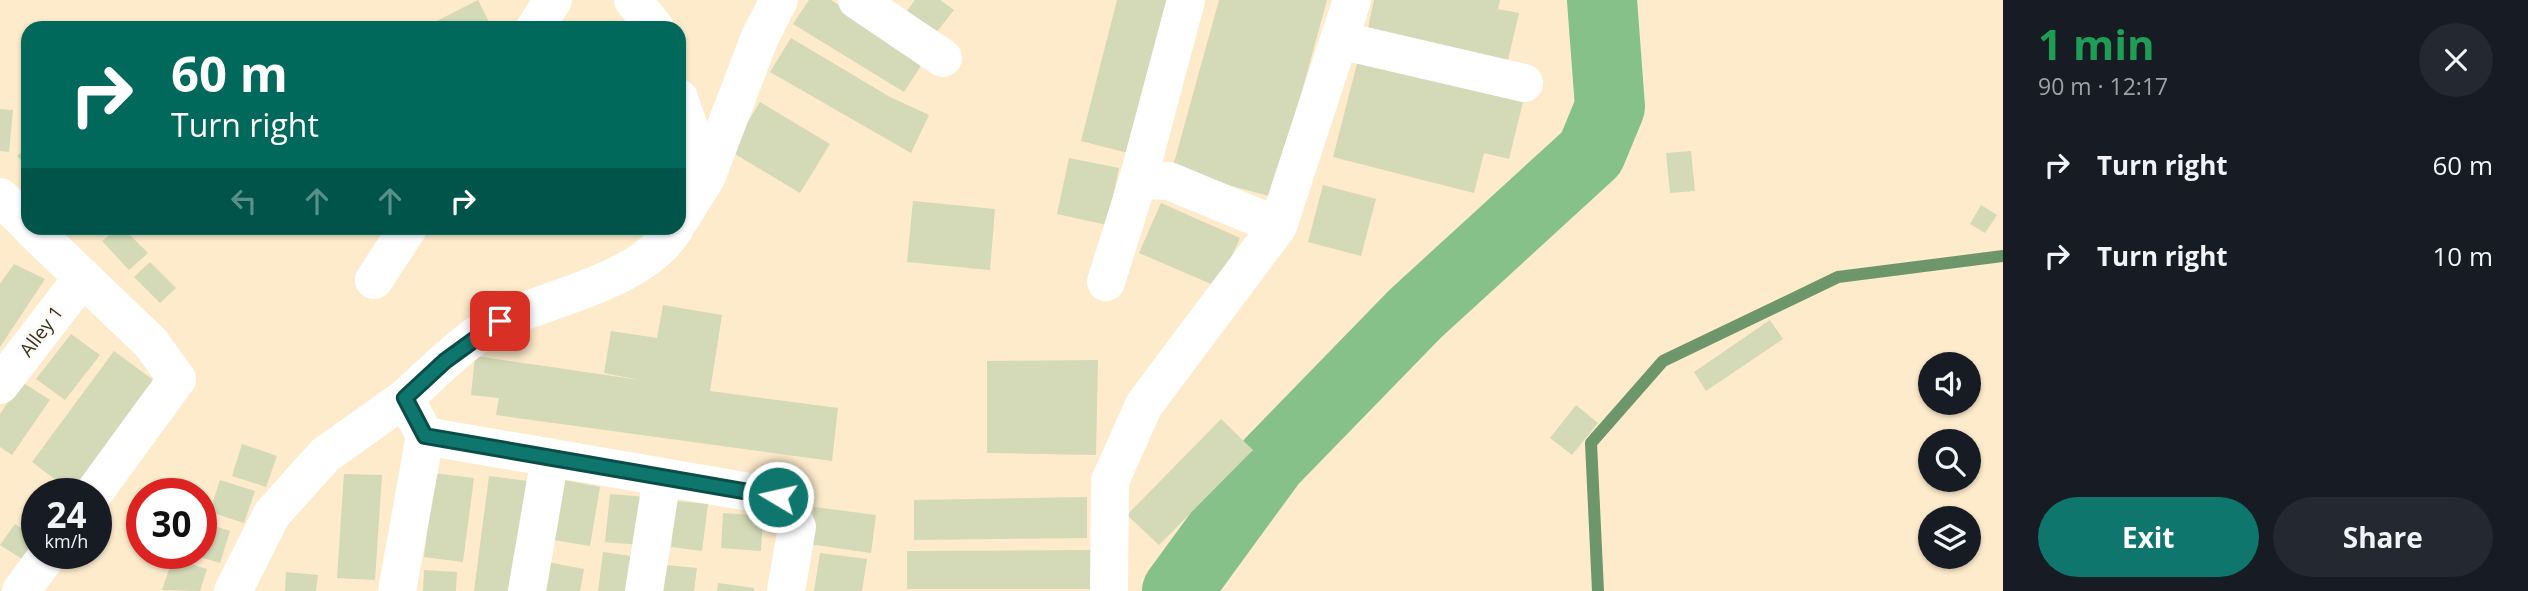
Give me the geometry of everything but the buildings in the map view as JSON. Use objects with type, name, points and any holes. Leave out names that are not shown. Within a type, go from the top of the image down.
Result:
[{"type":"street","points":[[540,21],[553,0]]},
{"type":"street","points":[[633,0],[650,21]]},
{"type":"street","points":[[686,210],[706,178],[760,37],[779,0]]},
{"type":"street","points":[[858,0],[943,58]]},
{"type":"street","points":[[1106,282],[1138,180],[1186,0]]},
{"type":"street","points":[[1110,591],[1110,481],[1144,405],[1278,226],[1352,0]]},
{"type":"street","points":[[1339,40],[1524,83]]},
{"type":"street","points":[[686,119],[706,178]]},
{"type":"street","points":[[1138,180],[1169,181],[1278,226]]},
{"type":"street","points":[[0,197],[21,217]]},
{"type":"street","points":[[39,235],[151,343],[177,379],[105,478]]},
{"type":"street","points":[[374,280],[403,235]]},
{"type":"street","points":[[233,591],[272,514],[326,455],[405,398],[445,361],[500,321],[594,288],[665,244],[671,235]]},
{"type":"street","name":"Alley 1","points":[[0,385],[83,277]]},
{"type":"street","points":[[397,591],[425,436],[405,398]]},
{"type":"street","points":[[425,436],[778,497],[797,527],[786,591]]},
{"type":"street","points":[[527,591],[550,457]]},
{"type":"street","points":[[644,591],[662,478]]},
{"type":"street","points":[[21,591],[37,569]]},
{"type":"waterway","points":[[1177,591],[1272,461],[1415,314],[1591,153],[1610,107],[1602,0]]},
{"type":"waterway","points":[[1598,591],[1591,443],[1663,361],[1838,277],[2003,256]]},
{"type":"route","points":[[500,321],[445,361],[405,398],[425,436],[778,497]]}]
